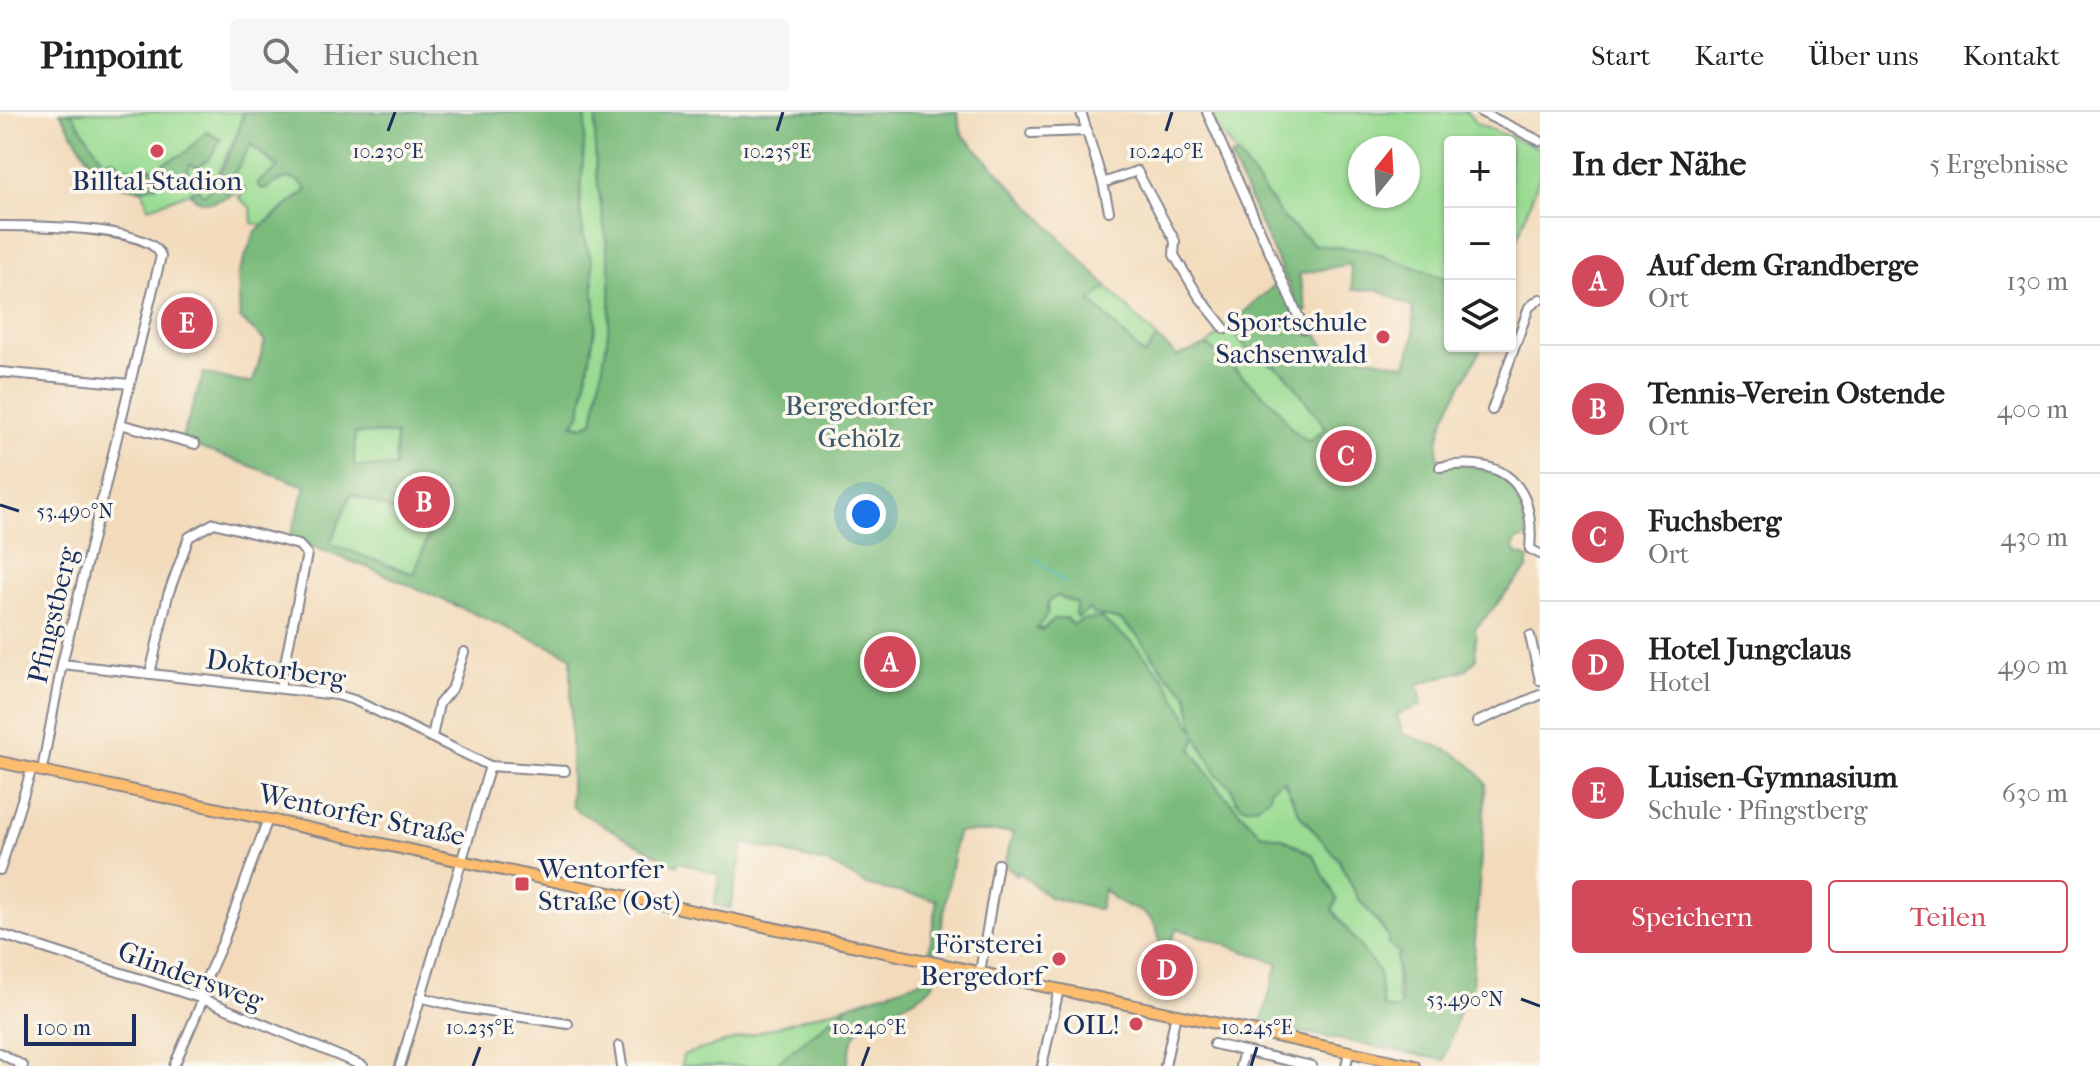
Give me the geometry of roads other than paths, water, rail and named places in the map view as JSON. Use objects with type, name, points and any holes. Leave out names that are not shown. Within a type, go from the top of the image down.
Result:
[{"type":"main road","name":"Wentorfer Straße","points":[[0,762],[1415,1066]]},
{"type":"street","points":[[1081,112],[1109,211]]},
{"type":"street","points":[[1207,112],[1304,329]]},
{"type":"street","points":[[1481,112],[1540,141]]},
{"type":"street","points":[[1031,133],[1086,131]]},
{"type":"street","points":[[1103,183],[1137,171],[1175,241],[1174,255],[1198,295],[1225,329]]},
{"type":"street","name":"Pfingstberg","points":[[0,226],[76,226],[152,245],[161,256],[37,769],[0,870]]},
{"type":"street","points":[[1492,410],[1529,307],[1540,299]]},
{"type":"street","points":[[0,372],[130,384]]},
{"type":"street","points":[[120,424],[195,444]]},
{"type":"street","points":[[1440,467],[1476,463],[1505,472],[1523,494],[1530,549],[1540,554]]},
{"type":"street","points":[[150,674],[168,595],[189,537],[214,523],[299,545],[307,554],[280,688]]},
{"type":"street","points":[[1530,636],[1540,680]]},
{"type":"street","points":[[432,737],[439,704],[453,687],[464,652]]},
{"type":"street","name":"Doktorberg","points":[[62,664],[280,688],[354,700],[490,766],[565,771]]},
{"type":"street","points":[[1477,722],[1540,695]]},
{"type":"street","points":[[400,1066],[490,766]]},
{"type":"street","points":[[174,1066],[268,819]]},
{"type":"street","points":[[980,972],[998,864]]},
{"type":"street","name":"Glindersweg","points":[[0,934],[200,998],[363,1066]]},
{"type":"street","points":[[1042,1066],[1059,989]]},
{"type":"street","points":[[420,997],[463,1008],[568,1024]]},
{"type":"street","points":[[1165,1066],[1176,1014]]},
{"type":"street","points":[[1214,1044],[1312,1066]]},
{"type":"street","points":[[619,1046],[622,1066]]},
{"type":"street","points":[[1240,1066],[1244,1051]]},
{"type":"street","points":[[1346,1066],[1349,1052]]},
{"type":"street","points":[[0,1053],[23,1066]]},
{"type":"waterway","points":[[1036,559],[1066,583]]},
{"type":"place","name":"Billtal-Stadion","points":[[157,151]]},
{"type":"place","name":"Luisen-Gymnasium","points":[[187,323]]},
{"type":"place","name":"Sportschule Sachsenwald","points":[[1383,337]]},
{"type":"place","name":"Fuchsberg","points":[[1346,456]]},
{"type":"place","name":"Tennis-Verein Ostende","points":[[424,502]]},
{"type":"place","name":"Auf dem Grandberge","points":[[890,662]]},
{"type":"place","name":"Wentorfer Straße (Ost)","points":[[522,884]]},
{"type":"place","name":"Försterei Bergedorf","points":[[1059,959]]},
{"type":"place","name":"Hotel Jungclaus","points":[[1167,970]]},
{"type":"place","name":"OIL!","points":[[1136,1024]]},
{"type":"park label","name":"Bergedorfer Gehölz","points":[[859,421]]}]
